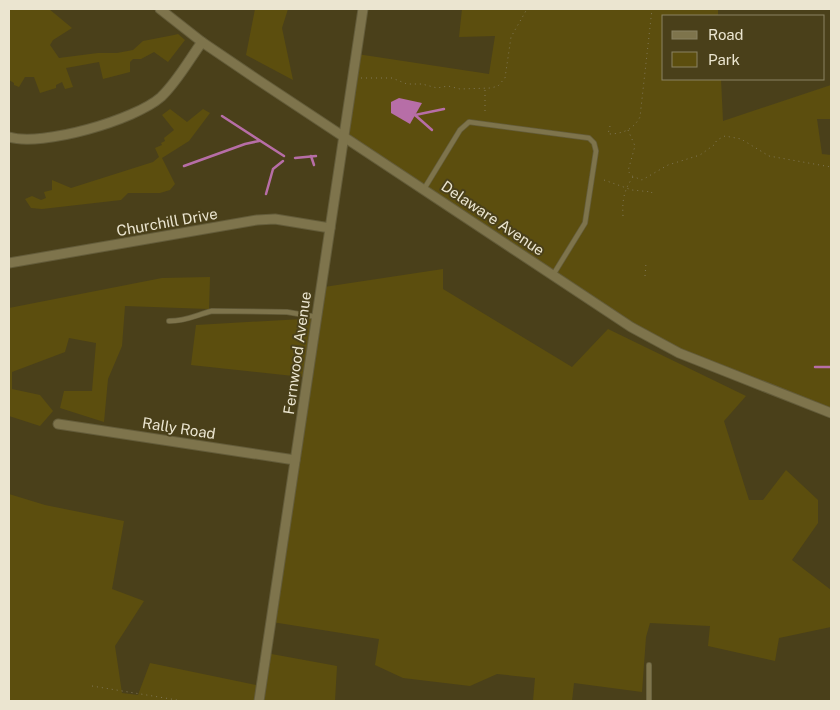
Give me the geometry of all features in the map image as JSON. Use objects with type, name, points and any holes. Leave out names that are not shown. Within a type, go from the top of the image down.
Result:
[{"type":"street","name":"Delaware Avenue","points":[[160,9],[202,42],[632,327],[673,350],[831,413]]},
{"type":"street","name":"Fernwood Avenue","points":[[259,701],[362,9]]},
{"type":"street","points":[[9,137],[20,140],[45,140],[142,110],[166,92],[202,42]]},
{"type":"street","name":"Churchill Drive","points":[[9,262],[257,220],[275,219],[330,228]]},
{"type":"street","name":"Rally Road","points":[[58,424],[295,460]]},
{"type":"lane","points":[[424,189],[460,130],[469,122],[589,138],[594,143],[596,150],[586,223],[554,275]]},
{"type":"lane","points":[[170,321],[186,322],[200,314],[212,311],[288,312],[317,317]]},
{"type":"lane","points":[[649,701],[650,665]]},
{"type":"path","points":[[353,78],[392,78],[407,84],[422,84],[433,88],[486,88],[498,86],[504,80],[511,37],[527,9]]},
{"type":"path","points":[[610,126],[608,134],[628,130],[637,122],[642,112],[652,9]]},
{"type":"path","points":[[485,111],[486,88]]},
{"type":"path","points":[[628,130],[635,144],[628,171],[633,177],[643,180],[668,165],[696,157],[725,136],[741,139],[769,156],[831,167]]},
{"type":"path","points":[[623,216],[622,200],[625,188],[633,177]]},
{"type":"path","points":[[604,180],[625,188],[652,192],[650,195]]},
{"type":"path","points":[[645,276],[646,263]]},
{"type":"path","points":[[92,686],[183,701]]},
{"type":"green space","points":[[9,9],[49,9],[72,28],[53,40],[50,45],[59,58],[133,50],[143,41],[178,34],[185,40],[168,62],[154,52],[141,59],[133,59],[130,62],[130,72],[103,79],[99,62],[66,68],[73,87],[65,89],[62,82],[56,85],[56,88],[40,93],[34,77],[25,77],[19,87],[9,80]]},
{"type":"green space","points":[[255,9],[288,9],[282,28],[293,80],[246,55]]},
{"type":"green space","points":[[462,9],[718,9],[718,15],[662,15],[662,80],[721,80],[723,121],[831,85],[831,119],[817,119],[822,154],[831,155],[831,412],[667,347],[343,136],[357,54],[489,74],[495,36],[459,37]]},
{"type":"green space","points":[[170,109],[187,122],[203,109],[210,113],[189,141],[162,158],[175,184],[170,190],[160,193],[128,193],[121,200],[42,209],[31,208],[25,199],[32,196],[41,200],[46,198],[44,192],[52,190],[52,180],[71,188],[153,162],[159,157],[155,148],[162,145],[161,143],[165,141],[164,138],[174,130],[162,115]]},
{"type":"green space","points":[[443,269],[443,289],[572,367],[608,329],[746,396],[724,421],[749,500],[763,500],[786,470],[818,500],[818,523],[792,560],[831,590],[831,627],[779,638],[775,661],[708,646],[710,626],[650,623],[646,637],[642,692],[574,683],[572,701],[533,701],[535,678],[497,674],[470,686],[403,678],[375,665],[379,639],[272,622],[312,378],[191,365],[196,325],[320,318],[324,287]]},
{"type":"green space","points":[[210,277],[209,309],[125,306],[122,346],[108,379],[104,422],[60,408],[64,391],[92,391],[96,343],[69,338],[65,352],[12,372],[12,389],[40,395],[53,411],[40,426],[9,416],[9,308],[162,278]]},
{"type":"green space","points":[[9,494],[45,505],[124,521],[112,589],[144,601],[115,646],[122,693],[138,695],[150,663],[261,686],[266,653],[337,666],[335,701],[9,701]]},
{"type":"shaded area","points":[[399,98],[422,103],[410,124],[391,113],[391,102]]},
{"type":"waterway","points":[[415,115],[444,109]]},
{"type":"waterway","points":[[415,115],[432,130]]},
{"type":"waterway","points":[[222,116],[284,156]]},
{"type":"waterway","points":[[184,166],[245,144],[259,141]]},
{"type":"waterway","points":[[311,156],[314,165]]},
{"type":"waterway","points":[[295,158],[316,156]]},
{"type":"waterway","points":[[266,194],[273,169],[283,161]]},
{"type":"waterway","points":[[815,367],[831,367]]}]
